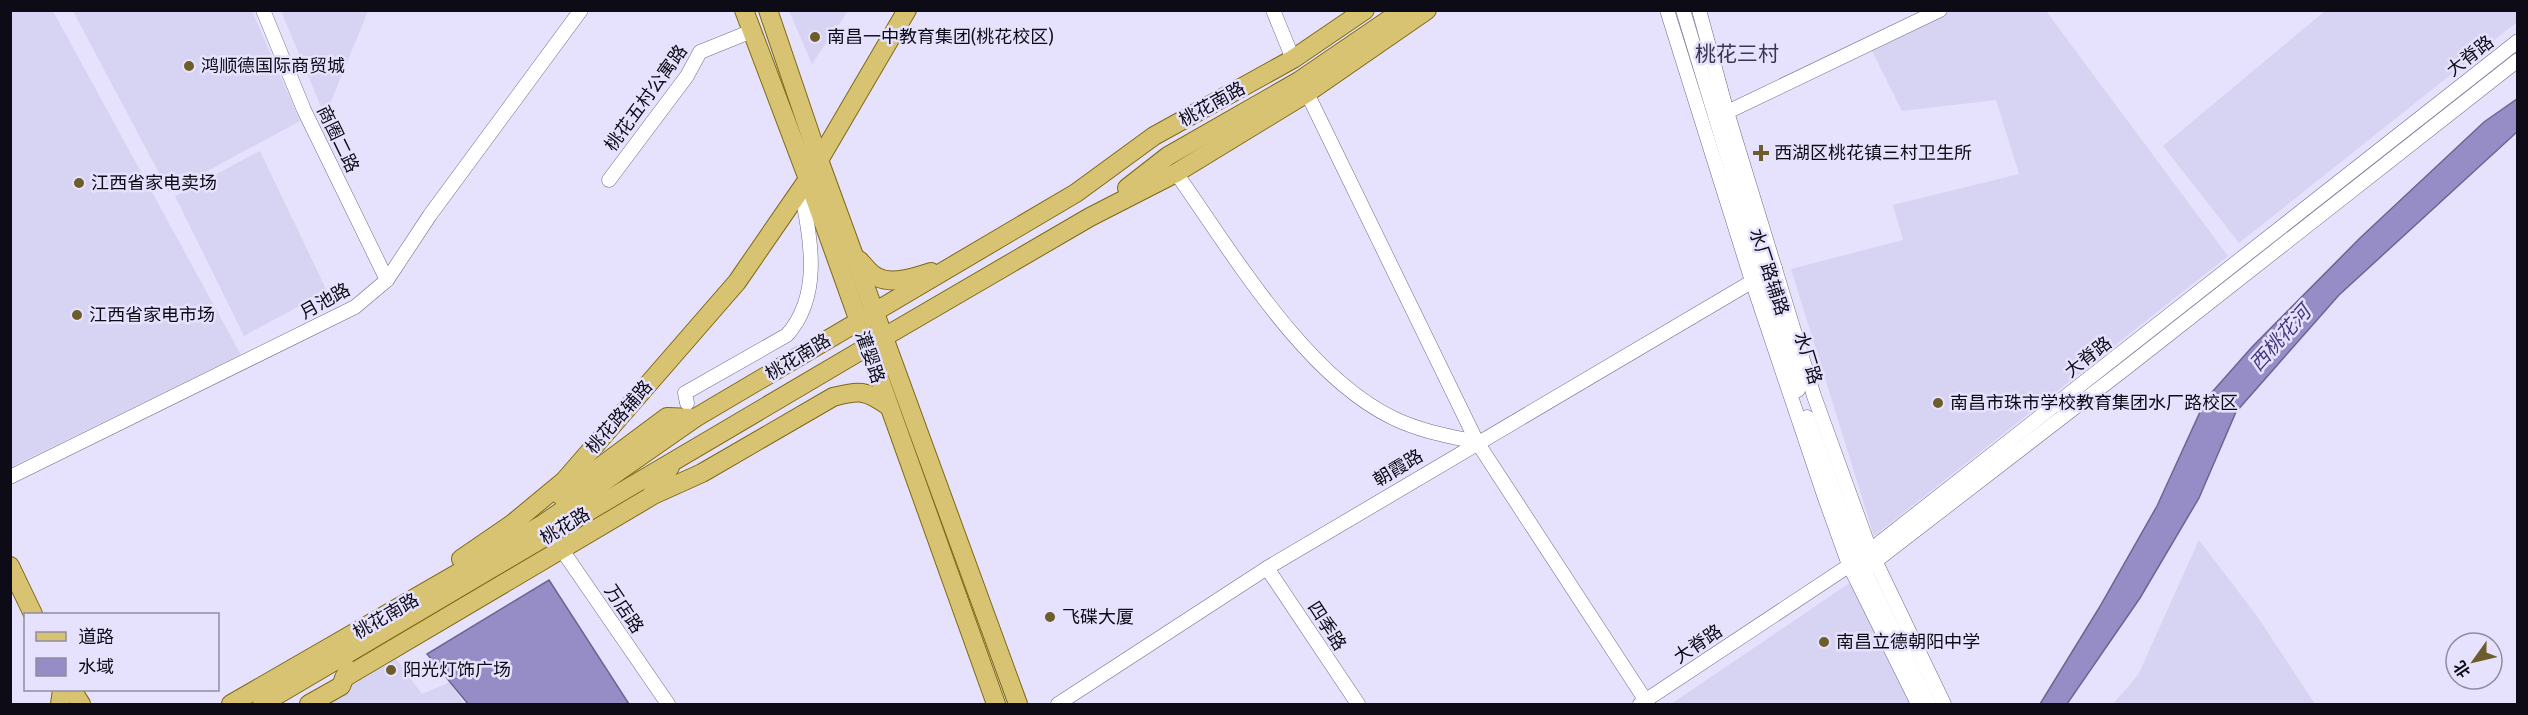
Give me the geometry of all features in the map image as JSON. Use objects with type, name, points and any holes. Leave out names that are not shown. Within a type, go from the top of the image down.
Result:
[{"type":"main road","name":"灌婴路","points":[[744,10],[804,184],[858,321],[996,705]]},
{"type":"main road","name":"灌婴路","points":[[768,10],[819,160],[1018,705]]},
{"type":"main road","name":"桃花路辅路","points":[[214,705],[459,561],[512,524],[564,481],[737,282],[819,160],[907,10]]},
{"type":"main road","name":"桃花南路","points":[[231,705],[350,645],[543,524],[691,411],[956,265],[1076,193],[1154,136],[1293,59],[1365,10]]},
{"type":"main road","points":[[867,347],[1090,217],[1392,10]]},
{"type":"main road","points":[[1170,160],[1299,81],[1403,10]]},
{"type":"main road","points":[[1076,193],[1170,160],[1307,93],[1427,10]]},
{"type":"main road","points":[[854,256],[876,277],[884,279],[916,276],[956,265]]},
{"type":"main road","name":"桃花路","points":[[262,705],[350,645],[556,542],[675,461],[867,347]]},
{"type":"main road","points":[[344,678],[556,542],[702,473],[833,397],[850,392],[869,392],[888,406]]},
{"type":"main road","points":[[309,705],[341,686],[350,645],[559,497],[667,417],[691,411]]},
{"type":"main road","points":[[650,497],[675,461]]},
{"type":"main road","points":[[10,566],[32,613]]},
{"type":"main road","points":[[10,586],[24,615]]},
{"type":"main road","points":[[63,691],[71,705]]},
{"type":"main road","points":[[73,691],[81,705]]},
{"type":"street","name":"商圈二路","points":[[263,10],[304,110],[387,280]]},
{"type":"street","name":"月池路","points":[[10,477],[355,308],[387,280],[430,215],[581,10]]},
{"type":"street","points":[[1273,10],[1293,59]]},
{"type":"street","name":"水厂路辅路","points":[[1666,10],[1764,274]]},
{"type":"street","name":"水厂路","points":[[1683,10],[1725,113]]},
{"type":"street","name":"水厂路","points":[[1699,10],[1764,274],[1802,402],[1857,565],[1929,705]]},
{"type":"street","name":"水厂路辅路","points":[[1705,10],[1725,113],[1820,395],[1860,503],[1873,555]]},
{"type":"street","points":[[1725,113],[1940,10]]},
{"type":"street","name":"桃花五村公寓路","points":[[609,180],[687,76],[700,52],[752,31]]},
{"type":"street","name":"大脊路","points":[[1873,555],[2517,42]]},
{"type":"street","name":"大脊路","points":[[1643,703],[1873,555],[2126,368],[2517,60]]},
{"type":"street","points":[[1307,93],[1477,442],[1643,703]]},
{"type":"street","points":[[1170,160],[1242,268],[1289,328],[1334,376],[1362,400],[1393,418],[1428,432],[1477,442]]},
{"type":"street","points":[[691,411],[686,393],[787,335],[798,322],[810,284],[812,251],[804,184]]},
{"type":"street","name":"水厂路","points":[[1764,274],[1814,396],[1873,555],[1944,705]]},
{"type":"street","name":"朝霞路","points":[[1058,705],[1267,568],[1764,274]]},
{"type":"street","points":[[609,429],[624,449]]},
{"type":"street","name":"万店路","points":[[556,542],[668,705]]},
{"type":"street","points":[[1857,565],[1918,705]]},
{"type":"street","name":"四季路","points":[[1267,568],[1358,705]]},
{"type":"shaded area","name":"江西省家电卖场","points":[[11,10],[53,11],[241,355],[11,467]]},
{"type":"shaded area","name":"南昌市珠市学校教育集团水厂路校区","points":[[1950,10],[2046,11],[2228,256],[1874,536],[1791,269],[1903,240],[1893,205],[2019,174],[1996,100],[1902,111],[1871,49]]},
{"type":"shaded area","name":"鸿顺德国际商贸城","points":[[73,11],[252,11],[300,121],[169,192]]},
{"type":"shaded area","points":[[281,11],[368,11],[325,116]]},
{"type":"shaded area","name":"南昌一中教育集团(桃花校区)","points":[[789,11],[848,11],[812,64]]},
{"type":"shaded area","points":[[2325,11],[2517,11],[2517,22],[2239,243],[2163,146]]},
{"type":"shaded area","points":[[260,151],[327,291],[244,336],[175,196]]},
{"type":"shaded area","points":[[2199,540],[2257,616],[2315,704],[2113,704],[2138,675]]},
{"type":"shaded area","name":"南昌立德朝阳中学","points":[[1854,580],[1914,704],[1671,704]]},
{"type":"shaded area","name":"阳光灯饰广场","points":[[396,659],[422,694],[450,682],[464,704],[321,704]]},
{"type":"water","name":"西桃花河","points":[[2517,99],[2517,132],[2339,295],[2236,412],[2199,498],[2140,598],[2067,704],[2040,704],[2099,608],[2157,506],[2206,399],[2252,347],[2360,238],[2484,122]]},
{"type":"water","points":[[549,580],[629,704],[468,704],[427,654]]},
{"type":"place","name":"南昌一中教育集团(桃花校区)","points":[[815,37]]},
{"type":"place","name":"鸿顺德国际商贸城","points":[[189,66]]},
{"type":"place","name":"西湖区桃花镇三村卫生所","points":[[1761,153]]},
{"type":"place","name":"江西省家电卖场","points":[[79,183]]},
{"type":"place","name":"江西省家电市场","points":[[77,315]]},
{"type":"place","name":"南昌市珠市学校教育集团水厂路校区","points":[[1938,403]]},
{"type":"place","name":"飞碟大厦","points":[[1050,617]]},
{"type":"place","name":"南昌立德朝阳中学","points":[[1824,642]]},
{"type":"place","name":"阳光灯饰广场","points":[[391,670]]},
{"type":"district","name":"桃花三村","points":[[1737,54]]}]
